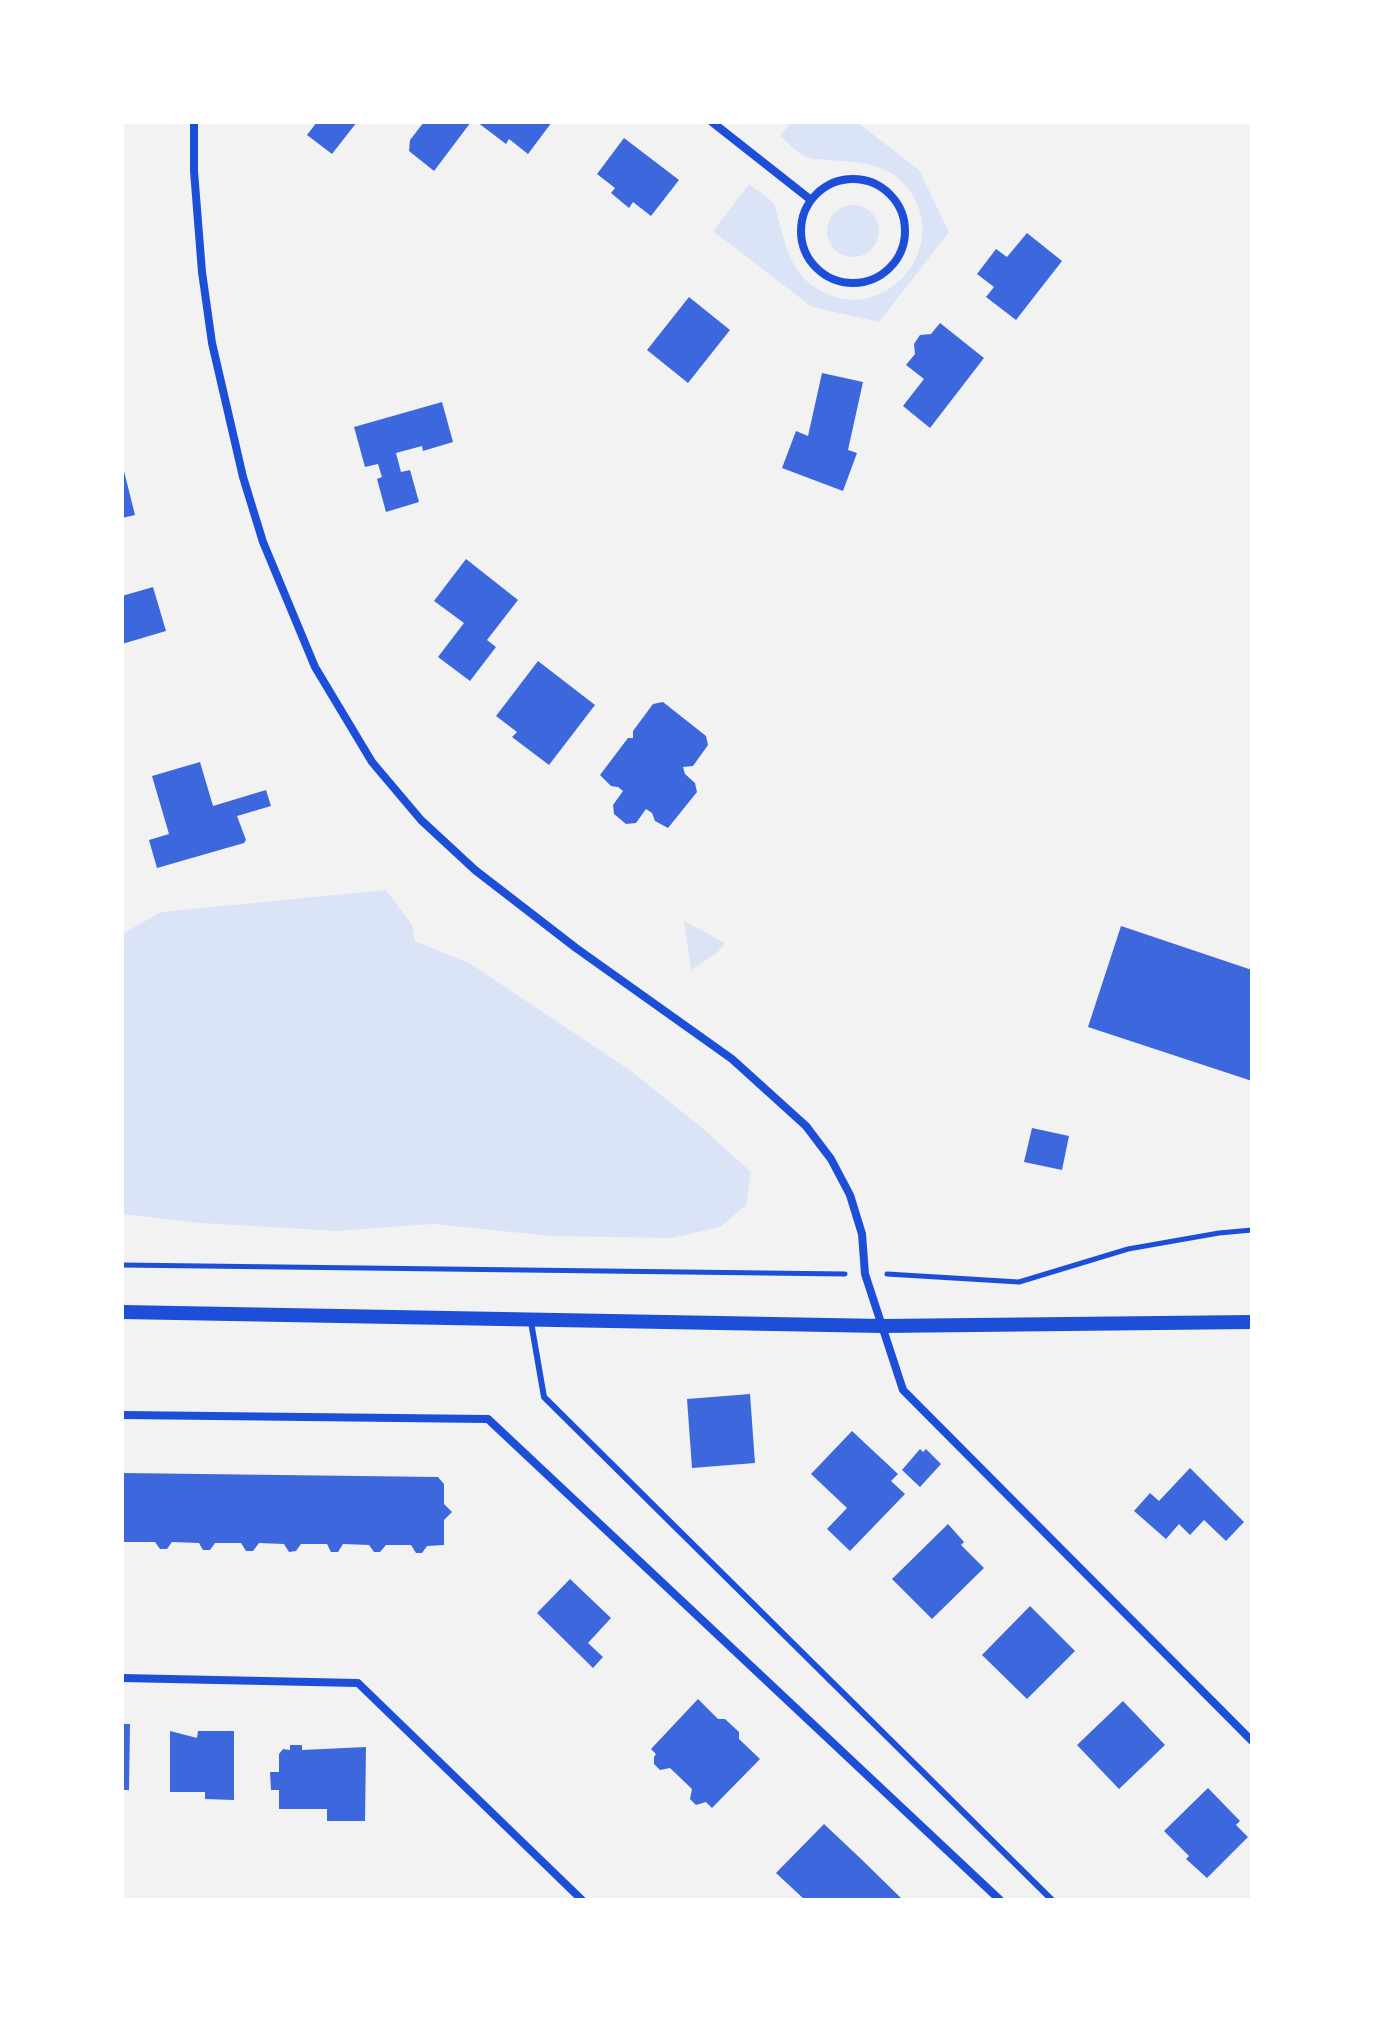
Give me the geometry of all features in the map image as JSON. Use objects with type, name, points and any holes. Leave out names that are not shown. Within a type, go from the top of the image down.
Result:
[{"type":"street","points":[[194,122],[194,171],[202,272],[212,343],[243,477],[268,554],[315,667],[372,762],[421,820],[475,870],[576,948],[732,1059],[806,1126],[831,1159],[850,1195],[862,1234],[865,1274],[903,1390],[1252,1741]]},
{"type":"street","points":[[712,122],[811,200]]},
{"type":"street","points":[[840,180],[863,180],[884,189],[893,197],[903,217],[904,240],[895,262],[877,277],[866,281],[843,282],[822,272],[807,255],[803,244],[802,221],[811,200],[819,191],[840,180]]},
{"type":"street","points":[[122,1312],[882,1326],[1252,1322]]},
{"type":"street","points":[[122,1415],[488,1419],[1000,1900]]},
{"type":"street","points":[[122,1678],[358,1683],[582,1900]]},
{"type":"lane","points":[[531,1318],[544,1397],[1052,1900]]},
{"type":"path","points":[[122,1265],[865,1274],[1019,1282],[1128,1249],[1252,1230]]},
{"type":"shaded area","points":[[791,122],[857,122],[919,170],[949,232],[879,322],[812,307],[713,231],[749,184],[773,203],[791,259],[801,275],[816,288],[841,298],[865,299],[887,290],[904,276],[917,256],[922,233],[919,209],[906,186],[889,172],[870,165],[805,156],[780,136]]},
{"type":"shaded area","points":[[853,205],[871,213],[879,231],[871,249],[853,257],[835,249],[827,231],[835,213]]},
{"type":"shaded area","points":[[386,890],[412,925],[415,941],[471,964],[631,1071],[700,1126],[751,1172],[746,1205],[720,1227],[672,1238],[551,1236],[433,1224],[336,1231],[201,1223],[122,1214],[122,934],[161,912]]},
{"type":"shaded area","points":[[684,921],[725,943],[718,952],[691,970]]},
{"type":"building","points":[[317,122],[357,122],[332,154],[307,135]]},
{"type":"building","points":[[424,122],[471,122],[434,171],[409,151],[410,140]]},
{"type":"building","points":[[477,122],[552,122],[528,154],[509,139],[506,144]]},
{"type":"building","points":[[624,138],[679,180],[651,216],[633,202],[629,208],[611,193],[615,188],[597,174]]},
{"type":"building","points":[[1027,233],[1062,261],[1016,320],[986,297],[994,287],[977,274],[996,249],[1007,257]]},
{"type":"building","points":[[689,297],[730,330],[688,383],[647,350]]},
{"type":"building","points":[[940,323],[984,358],[930,428],[903,406],[924,379],[906,365],[915,354],[914,344],[920,335],[931,334]]},
{"type":"building","points":[[822,373],[863,382],[848,450],[857,453],[843,491],[782,468],[796,431],[808,436]]},
{"type":"building","points":[[442,402],[453,442],[423,451],[422,446],[396,453],[401,472],[410,470],[419,502],[386,512],[377,479],[382,477],[378,464],[365,467],[354,427]]},
{"type":"building","points":[[122,463],[135,515],[122,518]]},
{"type":"building","points":[[466,559],[518,600],[487,640],[496,647],[470,681],[438,657],[464,623],[434,601]]},
{"type":"building","points":[[153,587],[166,631],[122,644],[122,596]]},
{"type":"building","points":[[538,661],[595,705],[549,765],[512,737],[517,732],[496,716]]},
{"type":"building","points":[[663,702],[706,736],[708,745],[693,766],[683,767],[685,774],[695,783],[697,792],[668,828],[655,821],[646,809],[636,823],[626,824],[614,814],[613,805],[623,791],[611,786],[600,775],[628,738],[633,738],[633,731],[653,704]]},
{"type":"building","points":[[200,762],[213,806],[266,790],[271,806],[237,816],[246,840],[244,843],[157,868],[149,840],[169,834],[152,776]]},
{"type":"building","points":[[1121,926],[1252,970],[1252,1081],[1088,1027]]},
{"type":"building","points":[[1032,1128],[1069,1136],[1062,1170],[1024,1162]]},
{"type":"building","points":[[750,1394],[755,1463],[692,1468],[687,1399]]},
{"type":"building","points":[[852,1431],[898,1474],[891,1481],[905,1494],[850,1551],[827,1529],[847,1508],[811,1474]]},
{"type":"building","points":[[920,1449],[923,1452],[926,1449],[941,1464],[920,1487],[902,1470]]},
{"type":"building","points":[[1190,1468],[1244,1522],[1226,1541],[1204,1520],[1190,1535],[1179,1524],[1166,1539],[1134,1511],[1150,1493],[1159,1501]]},
{"type":"building","points":[[122,1473],[438,1477],[444,1484],[444,1504],[452,1512],[444,1520],[444,1545],[427,1546],[422,1553],[416,1553],[411,1545],[386,1545],[380,1552],[374,1552],[369,1545],[343,1544],[338,1552],[331,1552],[327,1544],[301,1544],[296,1551],[289,1552],[284,1544],[259,1543],[253,1551],[246,1551],[241,1543],[215,1543],[210,1550],[203,1550],[199,1543],[172,1542],[167,1549],[160,1549],[155,1542],[122,1542]]},
{"type":"building","points":[[948,1524],[964,1542],[961,1545],[984,1568],[932,1619],[892,1579]]},
{"type":"building","points":[[570,1579],[611,1618],[588,1643],[603,1657],[593,1668],[537,1613]]},
{"type":"building","points":[[1030,1606],[1075,1651],[1027,1699],[982,1655]]},
{"type":"building","points":[[698,1699],[718,1719],[725,1719],[739,1732],[739,1739],[760,1759],[712,1808],[706,1802],[696,1805],[690,1799],[692,1789],[670,1768],[660,1770],[654,1764],[656,1754],[651,1749]]},
{"type":"building","points":[[1123,1701],[1165,1745],[1119,1789],[1077,1745]]},
{"type":"building","points":[[122,1724],[130,1724],[129,1790],[122,1790]]},
{"type":"building","points":[[170,1731],[197,1738],[198,1731],[234,1731],[234,1800],[205,1799],[205,1792],[170,1792]]},
{"type":"building","points":[[290,1745],[302,1745],[302,1750],[366,1747],[365,1821],[327,1821],[327,1809],[279,1809],[279,1790],[271,1790],[270,1772],[279,1772],[279,1754],[283,1749],[290,1750]]},
{"type":"building","points":[[1208,1788],[1240,1821],[1236,1825],[1248,1837],[1207,1878],[1186,1859],[1189,1856],[1164,1831]]},
{"type":"building","points":[[824,1824],[903,1900],[805,1900],[776,1873]]}]
